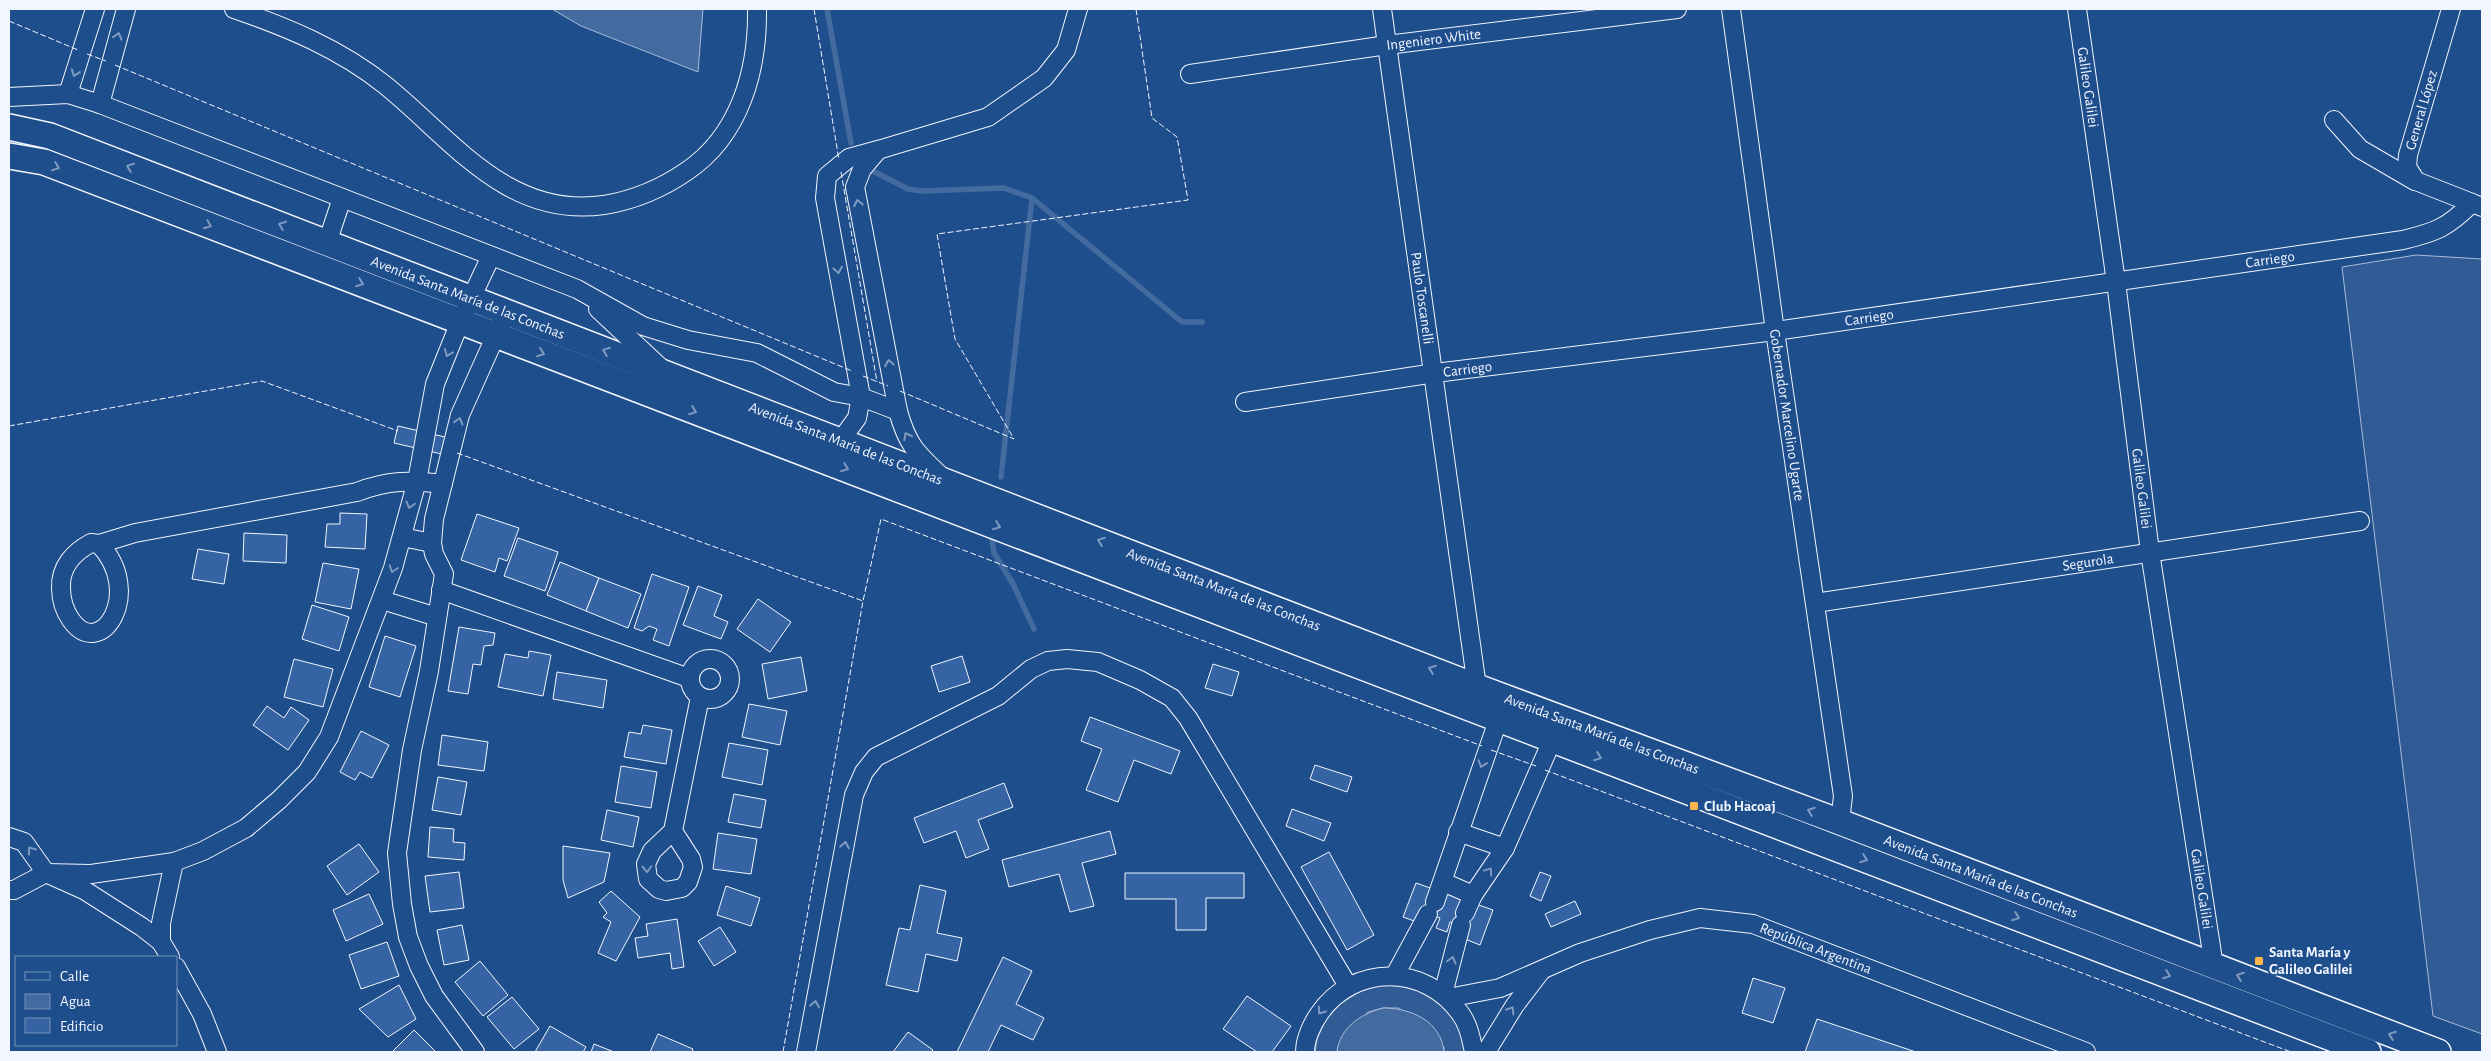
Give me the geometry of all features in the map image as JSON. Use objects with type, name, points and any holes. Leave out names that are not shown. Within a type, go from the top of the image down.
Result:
[{"type":"main road","name":"Avenida Santa María de las Conchas","points":[[9,127],[50,136],[671,377],[841,440],[1474,697],[2368,1052]]},
{"type":"main road","name":"Avenida Santa María de las Conchas","points":[[9,156],[44,162],[460,322],[1474,697]]},
{"type":"main road","name":"Avenida Santa María de las Conchas","points":[[1557,729],[1840,822],[2438,1052]]},
{"type":"street","points":[[68,94],[96,9]]},
{"type":"street","points":[[100,104],[126,9]]},
{"type":"street","points":[[234,9],[320,43],[357,65],[385,84],[481,169],[507,187],[547,204],[586,206],[624,202],[649,193],[693,168],[711,150],[737,114],[746,92],[756,47],[757,9]]},
{"type":"street","points":[[841,440],[857,418],[861,396],[825,198],[827,176],[849,158],[988,117],[1044,78],[1066,50],[1078,9]]},
{"type":"street","name":"Paulo Toscanelli","points":[[1382,9],[1435,373],[1474,697]]},
{"type":"street","name":"Ingeniero White","points":[[1190,74],[1387,45],[1677,9]]},
{"type":"street","name":"Gobernador Marcelino Ugarte","points":[[1731,9],[1775,331],[1843,796],[1840,822]]},
{"type":"street","name":"Galileo Galilei","points":[[2077,9],[2116,282],[2150,552],[2214,966]]},
{"type":"street","name":"General López","points":[[2416,181],[2407,167],[2408,155],[2451,9]]},
{"type":"street","points":[[9,96],[68,94],[100,104],[577,290],[643,326],[688,340],[757,353],[834,392],[861,396],[898,411]]},
{"type":"street","points":[[2334,120],[2360,150],[2416,181],[2477,205]]},
{"type":"street","points":[[878,150],[862,169],[856,187],[898,411],[905,436],[920,457],[948,482]]},
{"type":"street","points":[[328,243],[342,198]]},
{"type":"street","name":"Carriego","points":[[1245,402],[1435,373],[1775,331],[2403,240],[2437,232],[2477,205]]},
{"type":"street","points":[[9,890],[14,890],[46,874],[91,874],[174,862],[203,851],[246,828],[280,800],[307,772],[329,737],[382,600],[402,538],[417,481],[435,384],[460,322],[491,256]]},
{"type":"street","points":[[577,290],[671,377]]},
{"type":"street","points":[[475,1052],[434,996],[418,966],[408,937],[398,878],[397,853],[412,750],[429,671],[444,574],[434,554],[432,543],[443,484],[460,415],[507,313]]},
{"type":"street","points":[[99,544],[114,564],[119,582],[120,599],[110,621],[102,630],[92,633],[83,632],[76,627],[65,612],[61,586],[64,570],[71,557],[91,543],[99,544],[135,533],[357,492],[379,483],[417,481],[443,484]]},
{"type":"street","name":"Segurola","points":[[1815,603],[2360,521]]},
{"type":"street","points":[[402,538],[432,543]]},
{"type":"street","points":[[441,590],[689,678]]},
{"type":"street","points":[[382,600],[437,617]]},
{"type":"street","points":[[708,659],[721,663],[727,670],[730,678],[726,690],[718,697],[709,699],[700,697],[695,693],[689,678],[692,670],[698,663],[708,659]]},
{"type":"street","points":[[806,1052],[854,795],[864,772],[876,758],[998,696],[1031,669],[1048,661],[1067,659],[1098,662],[1140,680],[1172,698],[1188,718],[1348,986]]},
{"type":"street","points":[[673,831],[700,697]]},
{"type":"street","points":[[1395,975],[1443,882],[1458,832],[1502,708]]},
{"type":"street","points":[[1446,996],[1463,919],[1473,895],[1506,848],[1557,729]]},
{"type":"street","points":[[1458,832],[1506,848]]},
{"type":"street","points":[[9,837],[24,842],[46,874],[84,890],[142,926],[161,942],[169,956]]},
{"type":"street","points":[[161,942],[161,923],[174,862]]},
{"type":"street","points":[[1443,882],[1473,895]]},
{"type":"street","name":"República Argentina","points":[[1446,996],[1500,988],[1580,953],[1650,930],[1700,918],[1722,919],[1753,924],[2086,1052]]},
{"type":"street","name":"República Argentina","points":[[1486,1052],[1515,1005],[1542,970]]},
{"type":"street","points":[[178,971],[202,1014],[217,1052]]},
{"type":"street","points":[[1305,1052],[1312,1023],[1327,1002],[1348,986],[1371,977],[1395,975],[1413,978],[1446,996],[1462,1014],[1470,1033],[1474,1052]]},
{"type":"shaded area","points":[[2416,255],[2482,259],[2482,1034],[2433,1016],[2342,267]]},
{"type":"shaded area","points":[[1380,985],[1401,986],[1422,992],[1441,1003],[1455,1020],[1464,1040],[1465,1052],[1444,1052],[1444,1047],[1399,1008],[1383,1008],[1368,1012],[1338,1046],[1337,1052],[1315,1052],[1317,1039],[1326,1019],[1341,1003],[1359,992]]},
{"type":"water","points":[[552,9],[703,9],[698,72],[581,26]]},
{"type":"water","points":[[1383,1008],[1404,1011],[1423,1018],[1437,1032],[1442,1041],[1444,1052],[1337,1052],[1342,1035],[1353,1023],[1367,1014]]},
{"type":"building","points":[[398,426],[462,441],[459,458],[394,443]]},
{"type":"building","points":[[340,513],[367,514],[365,549],[325,547],[327,524],[340,524]]},
{"type":"building","points":[[477,514],[519,528],[507,561],[499,558],[495,572],[461,560]]},
{"type":"building","points":[[244,533],[287,535],[286,563],[243,561]]},
{"type":"building","points":[[518,538],[558,552],[545,591],[504,576]]},
{"type":"building","points":[[198,549],[229,554],[224,584],[192,579]]},
{"type":"building","points":[[560,562],[599,578],[586,611],[547,595]]},
{"type":"building","points":[[323,563],[359,569],[351,609],[315,602]]},
{"type":"building","points":[[652,574],[689,587],[669,646],[653,640],[657,629],[649,626],[642,631],[634,628]]},
{"type":"building","points":[[599,578],[641,594],[628,628],[586,611]]},
{"type":"building","points":[[698,586],[722,595],[714,616],[728,622],[721,639],[683,625]]},
{"type":"building","points":[[758,599],[791,622],[770,652],[737,629]]},
{"type":"building","points":[[312,605],[349,617],[339,651],[302,639]]},
{"type":"building","points":[[459,627],[495,633],[493,645],[484,646],[481,665],[473,664],[468,694],[448,691]]},
{"type":"building","points":[[385,636],[416,646],[400,697],[369,687]]},
{"type":"building","points":[[529,651],[551,655],[543,696],[498,687],[505,654],[528,658]]},
{"type":"building","points":[[962,656],[970,682],[939,692],[931,666]]},
{"type":"building","points":[[801,657],[807,691],[768,699],[762,664]]},
{"type":"building","points":[[294,659],[333,669],[323,707],[284,697]]},
{"type":"building","points":[[1213,664],[1239,672],[1232,696],[1205,688]]},
{"type":"building","points":[[557,672],[607,680],[603,708],[553,699]]},
{"type":"building","points":[[749,704],[787,711],[780,745],[742,737]]},
{"type":"building","points":[[267,706],[284,718],[291,707],[309,720],[288,750],[253,725]]},
{"type":"building","points":[[1090,717],[1180,751],[1171,774],[1134,760],[1118,802],[1086,790],[1102,749],[1081,741]]},
{"type":"building","points":[[643,725],[672,730],[666,764],[624,757],[629,732],[641,734]]},
{"type":"building","points":[[361,731],[389,745],[372,778],[360,772],[355,780],[340,772]]},
{"type":"building","points":[[442,735],[488,742],[484,771],[438,765]]},
{"type":"building","points":[[729,743],[768,750],[762,785],[722,777]]},
{"type":"building","points":[[1315,765],[1352,777],[1347,792],[1310,779]]},
{"type":"building","points":[[621,766],[657,772],[651,808],[615,802]]},
{"type":"building","points":[[438,777],[467,782],[461,815],[432,810]]},
{"type":"building","points":[[1004,783],[1013,807],[978,820],[989,849],[966,858],[956,831],[924,843],[914,818]]},
{"type":"building","points":[[734,794],[766,800],[761,828],[728,822]]},
{"type":"building","points":[[1292,809],[1331,823],[1324,841],[1286,826]]},
{"type":"building","points":[[607,810],[639,817],[633,847],[601,840]]},
{"type":"building","points":[[430,827],[454,829],[453,842],[465,843],[464,860],[428,857]]},
{"type":"building","points":[[1110,831],[1116,854],[1082,863],[1094,906],[1070,912],[1059,874],[1009,887],[1002,860]]},
{"type":"building","points":[[718,833],[757,839],[751,874],[713,869]]},
{"type":"building","points":[[359,844],[379,872],[347,895],[327,866]]},
{"type":"building","points":[[563,846],[610,853],[604,882],[568,898],[563,880]]},
{"type":"building","points":[[1329,852],[1374,935],[1347,950],[1301,867]]},
{"type":"building","points":[[459,872],[464,908],[430,912],[425,876]]},
{"type":"building","points":[[1540,872],[1551,876],[1541,901],[1530,896]]},
{"type":"building","points":[[1125,873],[1244,873],[1244,898],[1206,898],[1206,930],[1176,930],[1176,899],[1125,899]]},
{"type":"building","points":[[1416,883],[1493,910],[1480,945],[1465,939],[1461,925],[1450,922],[1447,932],[1436,928],[1440,918],[1421,911],[1417,922],[1403,917]]},
{"type":"building","points":[[920,885],[946,891],[937,933],[962,938],[957,961],[926,954],[918,992],[886,985],[899,928],[910,930]]},
{"type":"building","points":[[726,886],[760,898],[751,926],[717,915]]},
{"type":"building","points":[[611,891],[640,917],[616,961],[598,953],[611,922],[603,917],[607,913],[599,902]]},
{"type":"building","points":[[369,894],[383,924],[346,941],[333,910]]},
{"type":"building","points":[[1575,901],[1581,914],[1551,927],[1545,914]]},
{"type":"building","points":[[677,919],[684,967],[672,969],[670,953],[638,958],[635,938],[648,936],[646,924]]},
{"type":"building","points":[[462,925],[469,960],[444,965],[437,930]]},
{"type":"building","points":[[720,927],[736,952],[714,966],[698,941]]},
{"type":"building","points":[[387,942],[399,976],[361,989],[349,955]]},
{"type":"building","points":[[1003,957],[1032,971],[1016,1004],[1044,1018],[1033,1040],[1001,1025],[988,1052],[957,1052]]},
{"type":"building","points":[[480,961],[508,995],[483,1016],[455,982]]},
{"type":"building","points":[[1753,978],[1785,988],[1773,1023],[1742,1013]]},
{"type":"building","points":[[399,985],[416,1019],[388,1037],[359,1009]]},
{"type":"building","points":[[1247,996],[1291,1026],[1272,1052],[1257,1052],[1223,1029]]},
{"type":"building","points":[[512,997],[539,1029],[514,1049],[487,1017]]},
{"type":"building","points":[[1817,1019],[1916,1052],[1805,1052]]},
{"type":"building","points":[[550,1026],[586,1047],[583,1052],[535,1052]]},
{"type":"building","points":[[414,1030],[436,1052],[392,1052]]},
{"type":"building","points":[[908,1032],[933,1050],[931,1052],[893,1052]]},
{"type":"building","points":[[658,1034],[693,1049],[692,1052],[650,1052]]},
{"type":"building","points":[[594,1044],[614,1052],[591,1052]]},
{"type":"waterway","points":[[827,9],[851,143]]},
{"type":"waterway","points":[[873,171],[908,189],[922,191],[1004,188],[1032,198]]},
{"type":"waterway","points":[[1001,477],[1032,198],[1182,322],[1202,322]]},
{"type":"waterway","points":[[992,539],[994,553],[1013,584],[1034,629]]},
{"type":"fence","points":[[814,9],[839,160]]},
{"type":"fence","points":[[900,391],[1014,439],[955,339],[937,234],[1188,200],[1177,137],[1152,118],[1136,9]]},
{"type":"fence","points":[[9,21],[78,50]]},
{"type":"fence","points":[[87,54],[106,61]]},
{"type":"fence","points":[[115,65],[852,371]]},
{"type":"fence","points":[[841,172],[877,382]]},
{"type":"fence","points":[[863,376],[888,386]]},
{"type":"fence","points":[[9,426],[262,381],[398,431]]},
{"type":"fence","points":[[457,453],[863,601]]},
{"type":"fence","points":[[783,1052],[863,601],[881,519],[1482,746]]},
{"type":"fence","points":[[1491,750],[1536,766]]},
{"type":"fence","points":[[1545,770],[2291,1052]]},
{"type":"place","name":"Club Hacoaj","points":[[1694,806]]},
{"type":"place","name":"Santa María y Galileo Galilei","points":[[2259,961]]}]
